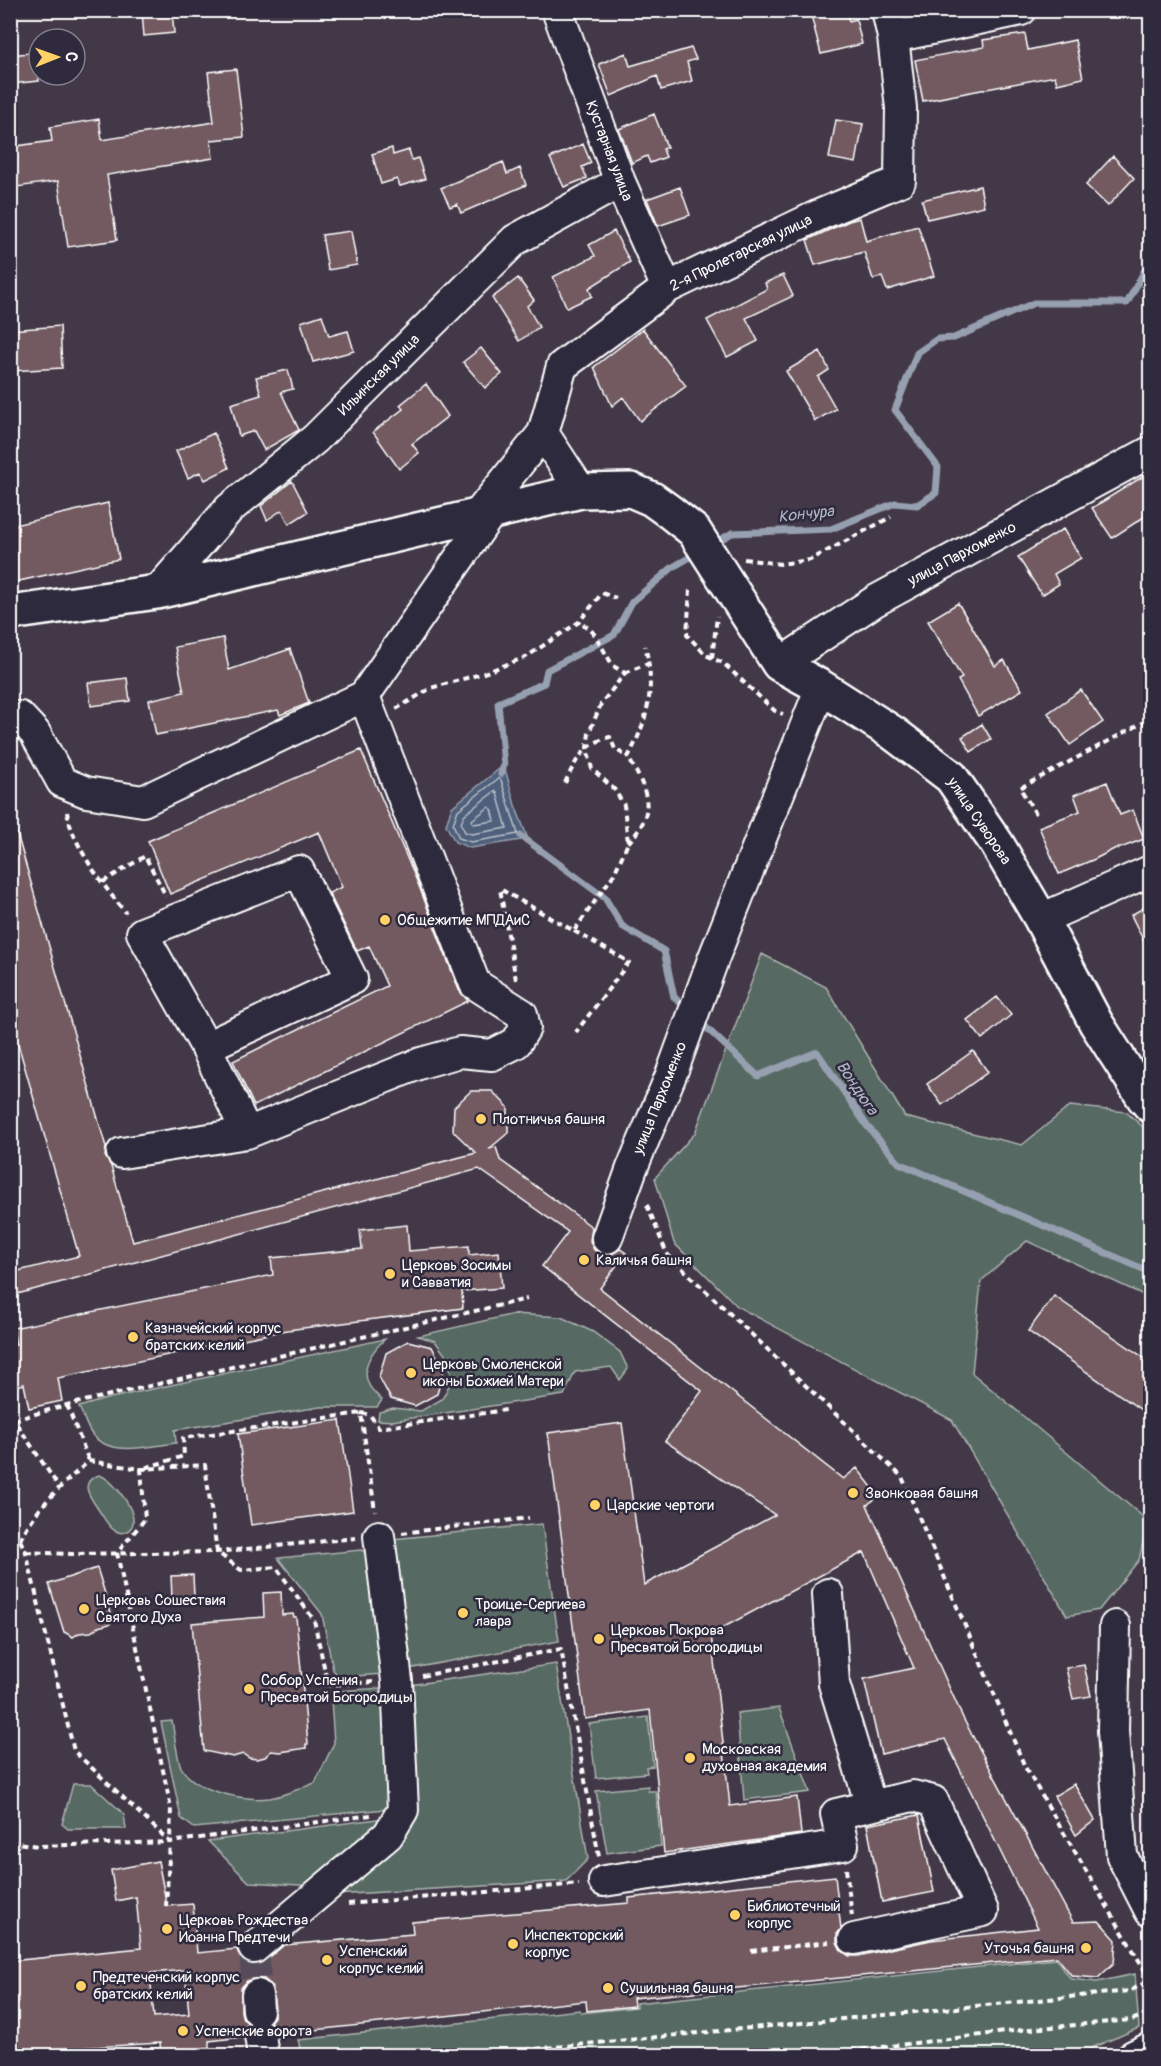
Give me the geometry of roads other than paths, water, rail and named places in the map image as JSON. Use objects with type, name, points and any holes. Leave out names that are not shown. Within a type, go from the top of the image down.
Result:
[{"type":"main road","name":"улица Суворова","points":[[581,491],[631,490],[652,499],[694,531],[730,565],[779,664],[821,687],[893,733],[951,777],[996,844],[1041,919],[1096,1023],[1150,1105]]},
{"type":"main road","points":[[10,613],[158,592],[581,491]]},
{"type":"street","name":"Кустарная улица","points":[[557,10],[620,182],[667,288]]},
{"type":"street","points":[[890,24],[1021,10]]},
{"type":"street","name":"2-я Пролетарская улица","points":[[364,696],[483,516],[543,433],[562,366],[667,288],[819,215],[900,181],[901,108],[890,24]]},
{"type":"street","name":"Ильинская улица","points":[[158,592],[229,509],[315,439],[515,240],[620,182]]},
{"type":"street","points":[[543,433],[581,491]]},
{"type":"street","name":"улица Пархоменко","points":[[779,664],[875,601],[1150,452]]},
{"type":"street","name":"улица Пархоменко","points":[[607,1238],[632,1168],[671,1075],[714,957],[821,687]]},
{"type":"street","points":[[10,717],[20,717],[35,733],[62,782],[86,792],[143,801],[364,696],[475,984],[522,1014],[525,1028],[516,1043],[492,1055],[460,1052],[421,1063],[247,1133],[122,1153]]},
{"type":"street","points":[[1041,919],[1150,870]]},
{"type":"street","points":[[206,1047],[352,979],[299,871],[142,933],[206,1047],[247,1133]]},
{"type":"street","points":[[254,1948],[388,1835],[403,1810],[397,1681],[379,1536]]},
{"type":"street","points":[[828,1594],[834,1684],[871,1806]]},
{"type":"street","points":[[1115,1626],[1113,1731],[1122,1856],[1150,1911]]},
{"type":"street","points":[[604,1881],[843,1845],[836,1814],[913,1796],[933,1801],[983,1911],[854,1939]]},
{"type":"street","points":[[1133,2055],[1150,2048]]},
{"type":"water","points":[[504,765],[515,805],[528,839],[470,848],[455,842],[446,825],[452,807]]},
{"type":"waterway","name":"Кончура","points":[[713,544],[732,533],[831,529],[895,503],[917,505],[936,493],[938,467],[895,410],[917,353],[937,339],[954,338],[1034,303],[1127,303],[1150,261]]},
{"type":"waterway","name":"Кончура","points":[[501,774],[504,765],[498,703],[544,683],[547,670],[614,635],[632,602],[673,567],[699,552]]},
{"type":"waterway","name":"Вондюга","points":[[521,836],[605,898],[622,926],[664,951],[674,997],[686,1008]]},
{"type":"waterway","name":"Вондюга","points":[[698,1020],[758,1076],[817,1052],[867,1126],[899,1163],[1150,1272]]},
{"type":"tunnel","points":[[254,1948],[257,1995]]},
{"type":"place","name":"Общежитие МПДАиС","points":[[385,920]]},
{"type":"place","name":"Плотничья башня","points":[[481,1119]]},
{"type":"place","name":"Каличья башня","points":[[584,1260]]},
{"type":"place","name":"Церковь Зосимы и Савватия","points":[[390,1274]]},
{"type":"place","name":"Казначейский корпус братских келий","points":[[133,1337]]},
{"type":"place","name":"Церковь Смоленской иконы Божией Матери","points":[[411,1373]]},
{"type":"place","name":"Звонковая башня","points":[[853,1493]]},
{"type":"place","name":"Царские чертоги","points":[[595,1505]]},
{"type":"place","name":"Церковь Сошествия Святого Духа","points":[[84,1609]]},
{"type":"place","name":"Троице-Сергиева лавра","points":[[463,1613]]},
{"type":"place","name":"Церковь Покрова Пресвятой Богородицы","points":[[599,1639]]},
{"type":"place","name":"Собор Успения Пресвятой Богородицы","points":[[249,1689]]},
{"type":"place","name":"Московская духовная академия","points":[[690,1758]]},
{"type":"place","name":"Библиотечный корпус","points":[[735,1915]]},
{"type":"place","name":"Церковь Рождества Иоанна Предтечи","points":[[167,1929]]},
{"type":"place","name":"Инспекторский корпус","points":[[513,1944]]},
{"type":"place","name":"Уточья башня","points":[[1086,1948]]},
{"type":"place","name":"Успенский корпус келий","points":[[327,1960]]},
{"type":"place","name":"Предтеченский корпус братских келий","points":[[81,1986]]},
{"type":"place","name":"Сушильная башня","points":[[608,1988]]},
{"type":"place","name":"Успенские ворота","points":[[183,2031]]}]
